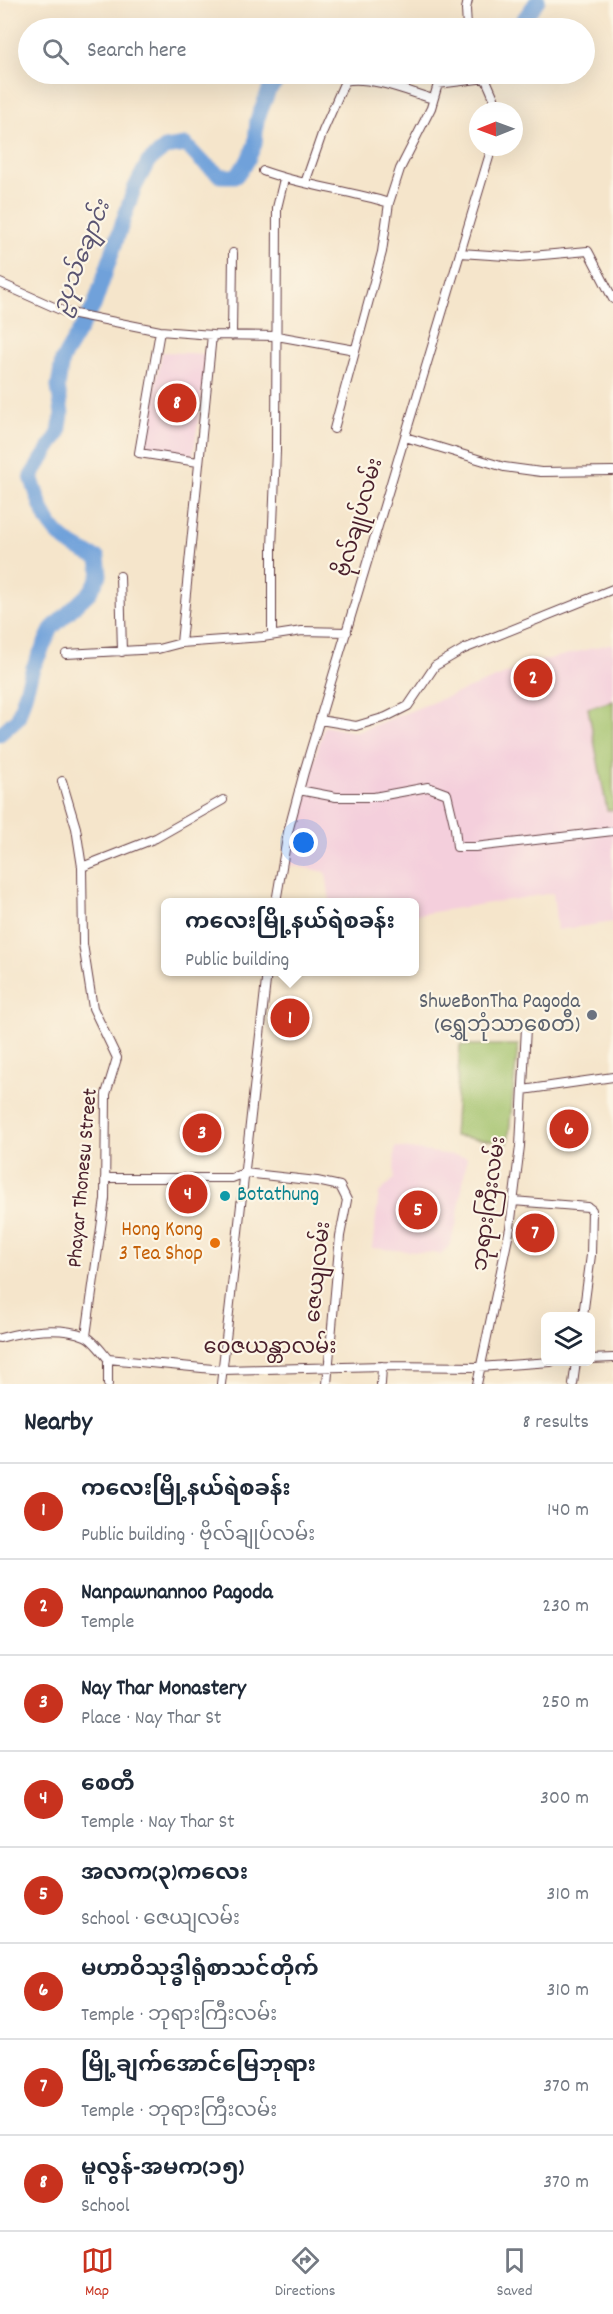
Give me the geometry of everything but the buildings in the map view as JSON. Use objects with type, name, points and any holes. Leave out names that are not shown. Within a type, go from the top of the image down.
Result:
[{"type":"street","points":[[466,18],[468,0]]},
{"type":"street","points":[[305,183],[323,131],[344,84]]},
{"type":"street","points":[[378,84],[434,99]]},
{"type":"street","points":[[334,429],[382,252],[389,203],[400,169],[434,99],[438,84]]},
{"type":"street","points":[[488,84],[495,102]]},
{"type":"street","name":"ဗိုလ်ချုပ်လမ်း","points":[[277,898],[288,832],[320,720],[489,156]]},
{"type":"street","points":[[263,171],[305,183],[365,195],[389,203]]},
{"type":"street","points":[[272,636],[277,208],[284,178]]},
{"type":"street","points":[[460,253],[520,257],[588,251],[613,299]]},
{"type":"street","points":[[232,336],[233,253]]},
{"type":"street","points":[[0,283],[65,312],[160,331],[232,336],[277,336],[355,350]]},
{"type":"street","points":[[160,331],[139,453],[198,462]]},
{"type":"street","points":[[181,643],[212,335]]},
{"type":"street","points":[[405,437],[504,467],[541,472],[613,471]]},
{"type":"street","points":[[120,576],[123,652]]},
{"type":"street","points":[[320,720],[356,726],[386,717],[408,706],[435,666],[464,649],[613,588]]},
{"type":"street","points":[[66,654],[158,649],[181,643],[272,636],[302,631],[347,632]]},
{"type":"street","name":"Phayar Thonesu Street","points":[[62,781],[76,828],[82,867],[83,944],[93,1008],[117,1058],[106,1094],[105,1199],[86,1336]]},
{"type":"street","points":[[300,790],[336,797],[374,797],[428,788],[447,794],[457,847],[475,847],[613,831]]},
{"type":"street","points":[[82,867],[156,838],[223,800]]},
{"type":"street","points":[[221,1384],[267,976]]},
{"type":"street","name":"ဘုရားကြီးလမ်း","points":[[477,1384],[510,1228],[520,1146],[526,1027]]},
{"type":"street","points":[[523,1090],[613,1077]]},
{"type":"street","points":[[105,1178],[232,1178],[245,1173]]},
{"type":"street","name":"ဇေယျလမ်း","points":[[245,1173],[317,1180],[340,1186],[347,1200],[340,1236],[327,1384]]},
{"type":"street","points":[[513,1201],[588,1207],[592,1210],[591,1255],[584,1312]]},
{"type":"street","points":[[0,1338],[26,1331],[63,1332],[86,1336],[108,1359],[108,1384]]},
{"type":"street","points":[[595,1359],[613,1358]]},
{"type":"street","name":"ဝေဇယန္တာလမ်း","points":[[108,1359],[223,1370],[382,1366],[479,1367],[541,1363]]},
{"type":"street","points":[[381,1384],[382,1366]]},
{"type":"street","points":[[573,1384],[575,1366]]},
{"type":"shaded area","points":[[162,352],[208,354],[193,457],[142,451]]},
{"type":"shaded area","points":[[613,643],[613,922],[557,930],[553,893],[419,914],[419,898],[329,898],[326,872],[285,864],[324,726],[356,732],[537,662]]},
{"type":"shaded area","points":[[395,1147],[467,1157],[456,1227],[449,1246],[441,1254],[372,1248],[379,1193],[394,1179]]},
{"type":"green space","points":[[613,701],[613,810],[607,810],[588,708]]},
{"type":"green space","points":[[460,1045],[518,1045],[508,1143],[454,1136]]},
{"type":"waterway","name":"ဥပုသ်ချောင်း","points":[[524,18],[538,0]]},
{"type":"waterway","name":"ဥပုသ်ချောင်း","points":[[0,734],[18,718],[33,668],[52,628],[90,592],[100,575],[98,558],[70,544],[52,528],[41,506],[31,476],[59,433],[62,414],[58,387],[62,360],[94,306],[134,189],[148,162],[165,148],[186,145],[200,160],[221,176],[236,176],[247,162],[255,144],[257,120],[269,90],[274,84]]},
{"type":"place","name":"မူလွန်-အမက(၁၅)","points":[[177,403]]},
{"type":"place","name":"Nanpawnannoo Pagoda","points":[[533,678]]},
{"type":"place","name":"ShweBonTha Pagoda (ရွှေဘုံသာစေတီ)","points":[[592,1015]]},
{"type":"place","name":"ကလေးမြို့နယ်ရဲစခန်း","points":[[290,1018]]},
{"type":"place","name":"မဟာဝိသုဒ္ဓါရုံစာသင်တိုက်","points":[[569,1129]]},
{"type":"place","name":"Nay Thar Monastery","points":[[202,1133]]},
{"type":"place","name":"စေတီ","points":[[188,1194]]},
{"type":"place","name":"Botathung","points":[[225,1196]]},
{"type":"place","name":"အလက(၃)ကလေး","points":[[418,1210]]},
{"type":"place","name":"မြို့ချက်အောင်မြေဘုရား","points":[[535,1233]]},
{"type":"place","name":"Hong Kong 3 Tea Shop","points":[[215,1243]]}]
